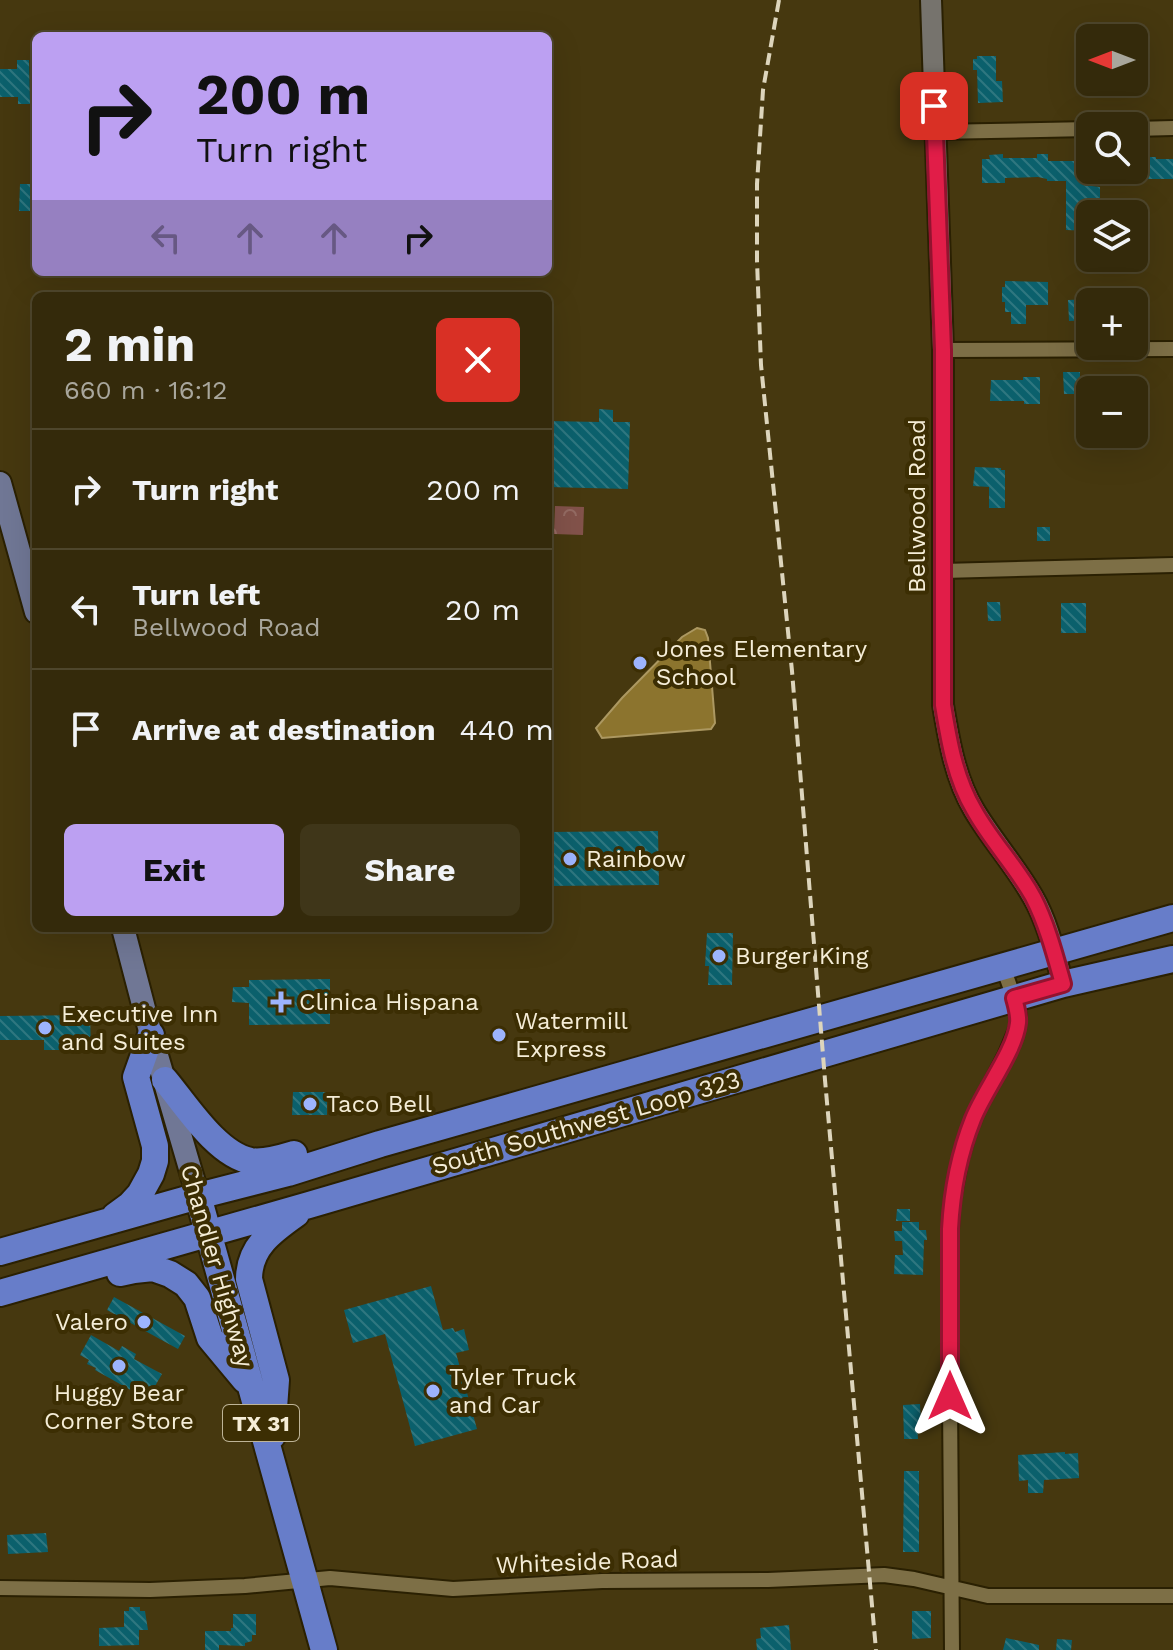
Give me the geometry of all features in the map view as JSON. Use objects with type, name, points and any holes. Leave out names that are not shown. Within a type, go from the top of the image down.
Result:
[{"type":"highway","name":"South Southwest Loop 323","points":[[0,1252],[288,1173],[1173,918]]},
{"type":"highway","name":"South Southwest Loop 323","points":[[0,1293],[1063,984],[1173,959]]},
{"type":"highway","points":[[105,1223],[140,1194],[155,1161],[155,1146],[136,1077],[151,1035]]},
{"type":"highway","points":[[165,1080],[213,1139],[228,1151],[249,1161],[270,1160],[345,1140],[380,1144]]},
{"type":"highway","name":"Chandler Highway","points":[[198,1196],[324,1650]]},
{"type":"highway","points":[[271,1456],[276,1380],[249,1279],[250,1267],[265,1237],[309,1205]]},
{"type":"highway","points":[[0,1301],[22,1301],[134,1270],[162,1270],[186,1284],[197,1298],[210,1338],[251,1387]]},
{"type":"main road","points":[[0,483],[32,598]]},
{"type":"main road","name":"Chandler Highway","points":[[124,932],[198,1196]]},
{"type":"street","name":"Bellwood Road","points":[[931,0],[943,350],[943,705],[952,756],[963,788],[974,811],[1033,898],[1063,984]]},
{"type":"street","points":[[1148,129],[1173,128]]},
{"type":"street","points":[[935,132],[1076,129]]},
{"type":"street","points":[[943,350],[1173,349]]},
{"type":"street","points":[[943,571],[1173,565]]},
{"type":"street","points":[[952,1650],[949,1277],[952,1204],[973,1118],[1015,1035],[1019,1016],[1003,967]]},
{"type":"street","name":"Whiteside Road","points":[[0,1588],[150,1590],[347,1579],[453,1589],[602,1581],[790,1580],[884,1575],[988,1596],[1173,1596]]},
{"type":"green space","points":[[555,506],[584,507],[583,535],[554,534]]},
{"type":"shaded area","points":[[697,628],[705,630],[708,638],[715,723],[711,729],[602,738],[596,728],[682,637]]},
{"type":"building","points":[[977,56],[996,56],[996,81],[1002,81],[1003,102],[978,103],[977,70],[973,70],[973,59]]},
{"type":"building","points":[[17,60],[29,60],[30,104],[18,104],[18,97],[0,97],[0,69],[17,69]]},
{"type":"building","points":[[1037,154],[1048,154],[1048,161],[1076,161],[1076,184],[1100,187],[1100,198],[1076,200],[1076,230],[1066,230],[1066,181],[1047,181],[1038,177],[1005,178],[1005,183],[982,183],[982,159],[990,159],[989,155],[1037,158]]},
{"type":"building","points":[[1148,157],[1173,159],[1173,179],[1148,179]]},
{"type":"building","points":[[20,184],[32,184],[32,211],[19,211]]},
{"type":"building","points":[[1005,281],[1048,282],[1048,305],[1026,305],[1026,324],[1011,324],[1011,312],[1005,312],[1005,302],[1002,302]]},
{"type":"building","points":[[1068,300],[1076,300],[1076,321],[1069,321]]},
{"type":"building","points":[[1063,372],[1080,372],[1080,376],[1076,376],[1076,394],[1064,394]]},
{"type":"building","points":[[1023,377],[1040,377],[1040,404],[990,401],[991,380],[1023,380]]},
{"type":"building","points":[[599,409],[613,410],[613,422],[630,422],[628,489],[552,487],[552,421],[599,422]]},
{"type":"building","points":[[975,467],[1005,470],[1005,508],[989,508],[989,487],[973,486]]},
{"type":"building","points":[[1037,527],[1050,527],[1050,541],[1037,541]]},
{"type":"building","points":[[987,602],[1000,602],[1001,621],[988,621]]},
{"type":"building","points":[[1061,603],[1086,603],[1086,633],[1061,633]]},
{"type":"building","points":[[658,831],[659,885],[552,886],[552,832]]},
{"type":"building","name":"Burger King","points":[[707,933],[733,933],[732,985],[708,985],[709,966],[705,966]]},
{"type":"building","points":[[330,979],[330,1024],[249,1025],[249,1003],[232,1002],[233,987],[249,987],[249,980]]},
{"type":"building","name":"Executive Inn and Suites","points":[[90,1015],[91,1050],[44,1050],[44,1040],[0,1040],[0,1016]]},
{"type":"building","name":"Taco Bell","points":[[293,1092],[327,1092],[327,1115],[292,1115]]},
{"type":"building","points":[[897,1209],[910,1209],[910,1221],[896,1221]]},
{"type":"building","points":[[902,1222],[919,1222],[919,1230],[926,1230],[923,1275],[894,1274],[895,1255],[903,1255],[902,1241],[895,1241],[894,1231],[902,1231]]},
{"type":"building","name":"Tyler Truck and Car","points":[[431,1286],[443,1330],[453,1328],[455,1332],[464,1329],[469,1350],[456,1353],[477,1429],[415,1446],[385,1334],[353,1343],[344,1310]]},
{"type":"building","name":"Valero","points":[[114,1297],[185,1336],[178,1349],[107,1310]]},
{"type":"building","name":"Huggy Bear Corner Store","points":[[91,1335],[119,1351],[122,1346],[136,1354],[134,1359],[162,1374],[151,1393],[139,1387],[136,1393],[87,1364],[89,1360],[80,1355]]},
{"type":"building","points":[[920,1404],[918,1439],[904,1439],[903,1405]]},
{"type":"building","points":[[1078,1453],[1079,1478],[1044,1480],[1043,1493],[1028,1493],[1028,1480],[1019,1481],[1018,1455]]},
{"type":"building","points":[[904,1471],[919,1471],[919,1552],[903,1552]]},
{"type":"building","points":[[46,1533],[48,1552],[8,1554],[7,1535]]},
{"type":"building","points":[[129,1607],[140,1607],[140,1611],[145,1611],[148,1630],[139,1630],[139,1645],[99,1646],[99,1628],[124,1627],[124,1611],[129,1611]]},
{"type":"building","points":[[912,1611],[931,1611],[931,1638],[912,1639]]},
{"type":"building","points":[[233,1614],[256,1614],[256,1635],[252,1635],[252,1641],[245,1643],[245,1646],[219,1645],[219,1650],[205,1650],[205,1631],[231,1631]]},
{"type":"building","points":[[789,1625],[791,1650],[757,1650],[756,1639],[761,1638],[760,1628]]},
{"type":"building","points":[[1006,1638],[1039,1645],[1039,1650],[1003,1650]]},
{"type":"building","points":[[1057,1639],[1072,1640],[1071,1650],[1056,1650]]},
{"type":"railway","points":[[779,0],[763,90],[757,184],[761,365],[792,671],[876,1650]]},
{"type":"place","name":"Jones Elementary School","points":[[640,663]]},
{"type":"place","name":"Rainbow","points":[[570,859]]},
{"type":"place","name":"Burger King","points":[[719,956]]},
{"type":"place","name":"Clinica Hispana","points":[[281,1002]]},
{"type":"place","name":"Executive Inn and Suites","points":[[45,1028]]},
{"type":"place","name":"Watermill Express","points":[[499,1035]]},
{"type":"place","name":"Taco Bell","points":[[310,1104]]},
{"type":"place","name":"Valero","points":[[144,1322]]},
{"type":"place","name":"Huggy Bear Corner Store","points":[[119,1366]]},
{"type":"place","name":"Tyler Truck and Car","points":[[433,1391]]},
{"type":"route","points":[[934,106],[943,350],[943,705],[952,756],[963,788],[974,811],[1033,898],[1063,984],[1014,998],[1019,1016],[1015,1035],[966,1138],[956,1181],[950,1229],[950,1396]]}]
